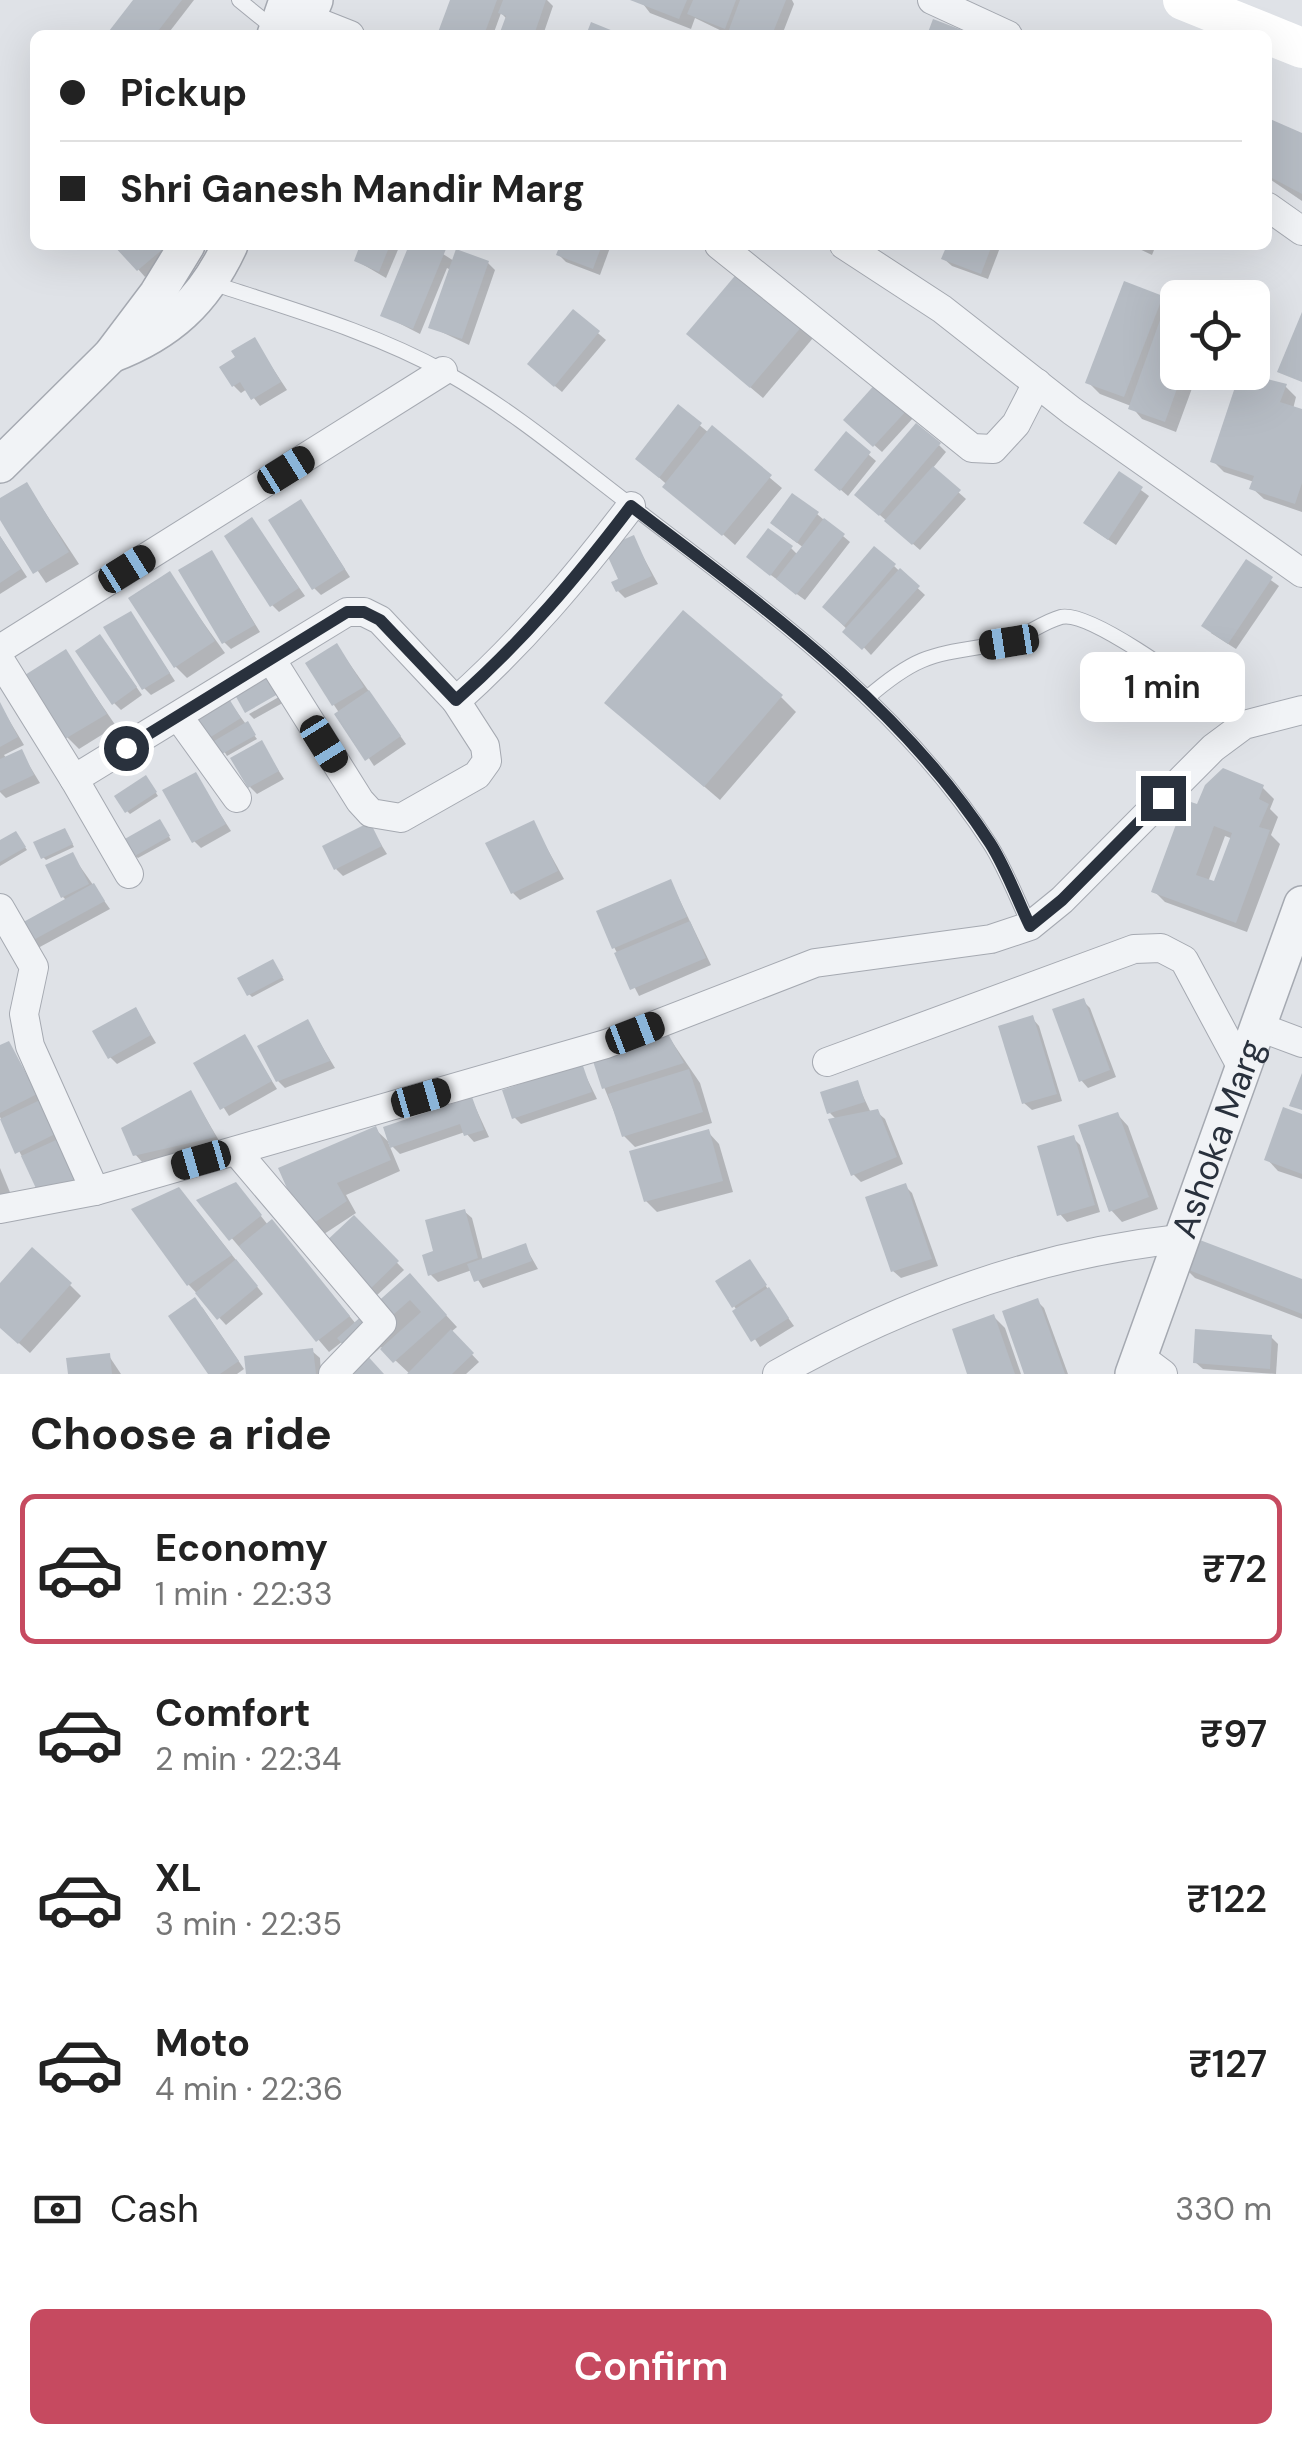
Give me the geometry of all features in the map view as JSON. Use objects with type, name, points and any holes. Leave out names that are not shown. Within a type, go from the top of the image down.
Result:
[{"type":"main road","points":[[1183,0],[1257,30]]},
{"type":"main road","points":[[1272,36],[1302,48]]},
{"type":"street","points":[[932,0],[997,30]]},
{"type":"street","points":[[292,22],[328,30]]},
{"type":"street","points":[[1272,210],[1302,231]]},
{"type":"street","points":[[0,466],[111,355],[158,294],[184,250]]},
{"type":"street","points":[[111,355],[151,340],[179,319],[212,283],[228,250]]},
{"type":"street","points":[[725,250],[972,448],[993,449],[1016,424],[1037,384]]},
{"type":"street","points":[[852,250],[942,309],[1037,384],[1302,573]]},
{"type":"street","points":[[0,648],[443,371]]},
{"type":"street","points":[[456,700],[516,648],[568,590],[631,506]]},
{"type":"street","points":[[74,780],[347,612],[364,612],[380,620],[456,700],[485,746],[487,761],[477,775],[401,818],[371,813],[271,659]]},
{"type":"street","points":[[0,660],[129,874]]},
{"type":"street","points":[[0,1210],[96,1191],[606,1044],[815,963],[991,939],[1030,926],[1062,900],[1213,748],[1244,725],[1302,710]]},
{"type":"street","points":[[178,716],[237,798]]},
{"type":"street","name":"Ashoka Marg","points":[[1145,1368],[1179,1240],[1302,904]]},
{"type":"street","points":[[0,908],[34,967],[24,1014],[30,1046],[96,1191]]},
{"type":"street","points":[[826,1062],[1134,950],[1161,948],[1184,960],[1242,1068]]},
{"type":"street","points":[[1256,1026],[1302,1044]]},
{"type":"street","points":[[236,1150],[382,1322],[332,1374]]},
{"type":"street","points":[[777,1374],[884,1318],[997,1276],[1142,1243],[1179,1240]]},
{"type":"lane","points":[[239,0],[292,22]]},
{"type":"lane","points":[[212,283],[341,326],[443,371],[545,436],[765,608],[867,698],[930,764],[991,845],[1030,926]]},
{"type":"lane","points":[[867,698],[902,668],[926,656],[1009,642],[1064,616],[1088,620],[1112,633],[1244,725]]},
{"type":"building","points":[[133,0],[182,0],[159,30],[110,30]]},
{"type":"building","points":[[450,0],[497,0],[486,30],[439,30]]},
{"type":"building","points":[[503,0],[546,0],[536,30],[501,30],[506,16],[498,13]]},
{"type":"building","points":[[630,0],[687,0],[679,19]]},
{"type":"building","points":[[693,0],[736,0],[725,29],[687,14]]},
{"type":"building","points":[[740,0],[786,0],[774,30],[729,30]]},
{"type":"building","points":[[933,19],[962,30],[929,30]]},
{"type":"building","points":[[591,22],[611,30],[588,30]]},
{"type":"building","points":[[1272,120],[1302,133],[1302,194],[1272,178]]},
{"type":"building","points":[[118,250],[162,250],[137,271]]},
{"type":"building","points":[[358,250],[388,250],[379,272],[354,261]]},
{"type":"building","points":[[407,250],[446,250],[413,329],[380,316]]},
{"type":"building","points":[[456,250],[489,261],[462,339],[428,328]]},
{"type":"building","points":[[558,250],[600,250],[593,269],[556,255]]},
{"type":"building","points":[[945,250],[990,250],[981,274],[941,259]]},
{"type":"building","points":[[739,271],[803,325],[750,388],[686,334]]},
{"type":"building","points":[[1124,281],[1160,295],[1124,397],[1085,383]]},
{"type":"building","points":[[573,309],[600,331],[554,387],[527,364]]},
{"type":"building","points":[[1302,312],[1302,382],[1277,372]]},
{"type":"building","points":[[1160,320],[1160,390],[1177,390],[1165,422],[1128,409]]},
{"type":"building","points":[[255,337],[281,382],[251,400],[240,382],[232,387],[219,367],[235,357],[231,351]]},
{"type":"building","points":[[1270,380],[1287,384],[1280,402],[1302,409],[1302,483],[1295,504],[1249,489],[1254,476],[1210,462],[1234,390],[1270,390]]},
{"type":"building","points":[[878,381],[909,408],[873,447],[843,420]]},
{"type":"building","points":[[678,404],[702,423],[659,478],[635,459]]},
{"type":"building","points":[[916,423],[941,443],[879,516],[854,495]]},
{"type":"building","points":[[712,425],[772,475],[722,536],[662,487]]},
{"type":"building","points":[[846,431],[871,452],[840,491],[814,470]]},
{"type":"building","points":[[933,466],[961,490],[912,545],[884,521]]},
{"type":"building","points":[[1119,471],[1143,487],[1108,540],[1083,523]]},
{"type":"building","points":[[27,482],[69,552],[33,574],[0,520],[0,498]]},
{"type":"building","points":[[792,493],[819,512],[797,543],[770,523]]},
{"type":"building","points":[[301,499],[345,569],[312,590],[268,520]]},
{"type":"building","points":[[252,517],[299,588],[270,607],[224,536]]},
{"type":"building","points":[[824,518],[845,534],[796,595],[776,579]]},
{"type":"building","points":[[768,528],[793,546],[770,576],[746,557]]},
{"type":"building","points":[[634,535],[652,576],[616,592],[611,582],[618,579],[604,548]]},
{"type":"building","points":[[0,536],[21,569],[0,583]]},
{"type":"building","points":[[874,546],[896,564],[844,626],[822,607]]},
{"type":"building","points":[[212,550],[255,625],[222,644],[178,570]]},
{"type":"building","points":[[1246,559],[1273,577],[1228,644],[1201,626]]},
{"type":"building","points":[[900,568],[920,586],[862,650],[842,632]]},
{"type":"building","points":[[170,571],[215,641],[174,668],[128,598]]},
{"type":"building","points":[[683,610],[783,695],[704,787],[604,703]]},
{"type":"building","points":[[131,611],[170,673],[142,690],[103,627]]},
{"type":"building","points":[[100,634],[137,687],[112,705],[75,651]]},
{"type":"building","points":[[337,643],[364,687],[332,706],[305,663]]},
{"type":"building","points":[[66,649],[107,714],[65,739],[25,675]]},
{"type":"building","points":[[275,672],[285,690],[245,713],[235,695]]},
{"type":"building","points":[[369,690],[401,736],[365,761],[334,714]]},
{"type":"building","points":[[228,697],[241,718],[206,740],[192,719]]},
{"type":"building","points":[[0,702],[18,737],[0,747]]},
{"type":"building","points":[[248,721],[256,735],[222,754],[214,741]]},
{"type":"building","points":[[262,740],[279,771],[248,788],[230,758]]},
{"type":"building","points":[[22,749],[34,775],[0,791],[0,759]]},
{"type":"building","points":[[1223,768],[1264,785],[1259,799],[1269,804],[1259,827],[1270,830],[1236,923],[1151,892],[1185,800],[1197,804],[1205,785]],"holes":[[[1214,826],[1232,833],[1214,881],[1196,875]]]},
{"type":"building","points":[[196,772],[226,824],[192,843],[162,790]]},
{"type":"building","points":[[146,775],[157,792],[125,813],[114,796]]},
{"type":"building","points":[[160,819],[170,836],[133,857],[123,840]]},
{"type":"building","points":[[534,820],[558,871],[511,894],[485,843]]},
{"type":"building","points":[[370,822],[382,846],[334,870],[322,846]]},
{"type":"building","points":[[65,828],[73,844],[41,859],[33,842]]},
{"type":"building","points":[[16,831],[26,847],[0,862],[0,840]]},
{"type":"building","points":[[73,852],[89,884],[61,898],[45,865]]},
{"type":"building","points":[[671,879],[687,917],[612,949],[596,911]]},
{"type":"building","points":[[94,883],[105,901],[28,943],[18,925]]},
{"type":"building","points":[[690,921],[706,958],[630,990],[614,953]]},
{"type":"building","points":[[273,959],[283,977],[247,996],[237,978]]},
{"type":"building","points":[[1084,998],[1110,1070],[1079,1082],[1052,1009]]},
{"type":"building","points":[[136,1007],[151,1035],[108,1059],[92,1031]]},
{"type":"building","points":[[1033,1015],[1057,1094],[1022,1104],[998,1026]]},
{"type":"building","points":[[308,1019],[330,1061],[276,1082],[257,1046]]},
{"type":"building","points":[[666,1030],[684,1063],[602,1089],[592,1058]]},
{"type":"building","points":[[245,1034],[272,1081],[220,1110],[193,1063]]},
{"type":"building","points":[[9,1041],[37,1094],[0,1113],[0,1045]]},
{"type":"building","points":[[582,1063],[592,1092],[512,1119],[502,1090]]},
{"type":"building","points":[[689,1069],[703,1112],[622,1137],[608,1094]]},
{"type":"building","points":[[1302,1073],[1302,1110],[1289,1106]]},
{"type":"building","points":[[858,1080],[865,1102],[827,1114],[820,1092]]},
{"type":"building","points":[[191,1090],[216,1137],[133,1156],[121,1128]]},
{"type":"building","points":[[472,1097],[484,1130],[464,1136],[460,1124],[390,1148],[383,1127]]},
{"type":"building","points":[[40,1100],[57,1133],[15,1154],[0,1119]]},
{"type":"building","points":[[1283,1107],[1302,1114],[1302,1174],[1264,1160]]},
{"type":"building","points":[[878,1109],[897,1157],[851,1176],[828,1119]]},
{"type":"building","points":[[1118,1112],[1149,1197],[1109,1212],[1078,1125]]},
{"type":"building","points":[[376,1126],[391,1160],[337,1183],[347,1201],[305,1229],[278,1168]]},
{"type":"building","points":[[709,1129],[723,1181],[644,1202],[629,1151]]},
{"type":"building","points":[[67,1135],[86,1177],[40,1197],[21,1156]]},
{"type":"building","points":[[1074,1135],[1095,1205],[1057,1216],[1037,1146]]},
{"type":"building","points":[[236,1182],[262,1215],[229,1241],[196,1200]]},
{"type":"building","points":[[906,1183],[932,1259],[891,1272],[865,1197]]},
{"type":"building","points":[[179,1187],[232,1255],[187,1286],[131,1209]]},
{"type":"building","points":[[465,1209],[478,1258],[428,1276],[422,1255],[433,1251],[425,1220]]},
{"type":"building","points":[[354,1215],[399,1261],[367,1292],[321,1246]]},
{"type":"building","points":[[272,1219],[350,1316],[316,1342],[239,1246]]},
{"type":"building","points":[[1192,1237],[1302,1279],[1302,1314],[1181,1267]]},
{"type":"building","points":[[526,1243],[532,1261],[474,1282],[467,1264]]},
{"type":"building","points":[[32,1247],[72,1283],[18,1344],[0,1328],[0,1283]]},
{"type":"building","points":[[236,1259],[258,1286],[217,1320],[195,1293]]},
{"type":"building","points":[[750,1259],[767,1285],[732,1308],[715,1281]]},
{"type":"building","points":[[410,1273],[447,1315],[393,1363],[380,1349],[421,1312],[410,1300],[350,1353],[337,1338]]},
{"type":"building","points":[[769,1287],[789,1318],[751,1342],[732,1311]]},
{"type":"building","points":[[195,1297],[239,1361],[220,1374],[208,1374],[168,1316]]},
{"type":"building","points":[[1038,1298],[1065,1374],[1024,1374],[1002,1311]]},
{"type":"building","points":[[994,1314],[1015,1374],[967,1374],[952,1329]]},
{"type":"building","points":[[451,1329],[474,1353],[452,1374],[407,1374]]},
{"type":"building","points":[[1195,1329],[1272,1335],[1270,1369],[1193,1363]]},
{"type":"building","points":[[313,1348],[316,1374],[246,1374],[244,1356]]},
{"type":"building","points":[[364,1352],[384,1374],[340,1374]]},
{"type":"building","points":[[110,1353],[112,1374],[68,1374],[66,1358]]},
{"type":"route","points":[[126,748],[347,612],[364,612],[380,620],[456,700],[516,648],[568,590],[631,506],[765,608],[867,698],[910,742],[991,845],[1030,926],[1062,900],[1163,798]]}]
